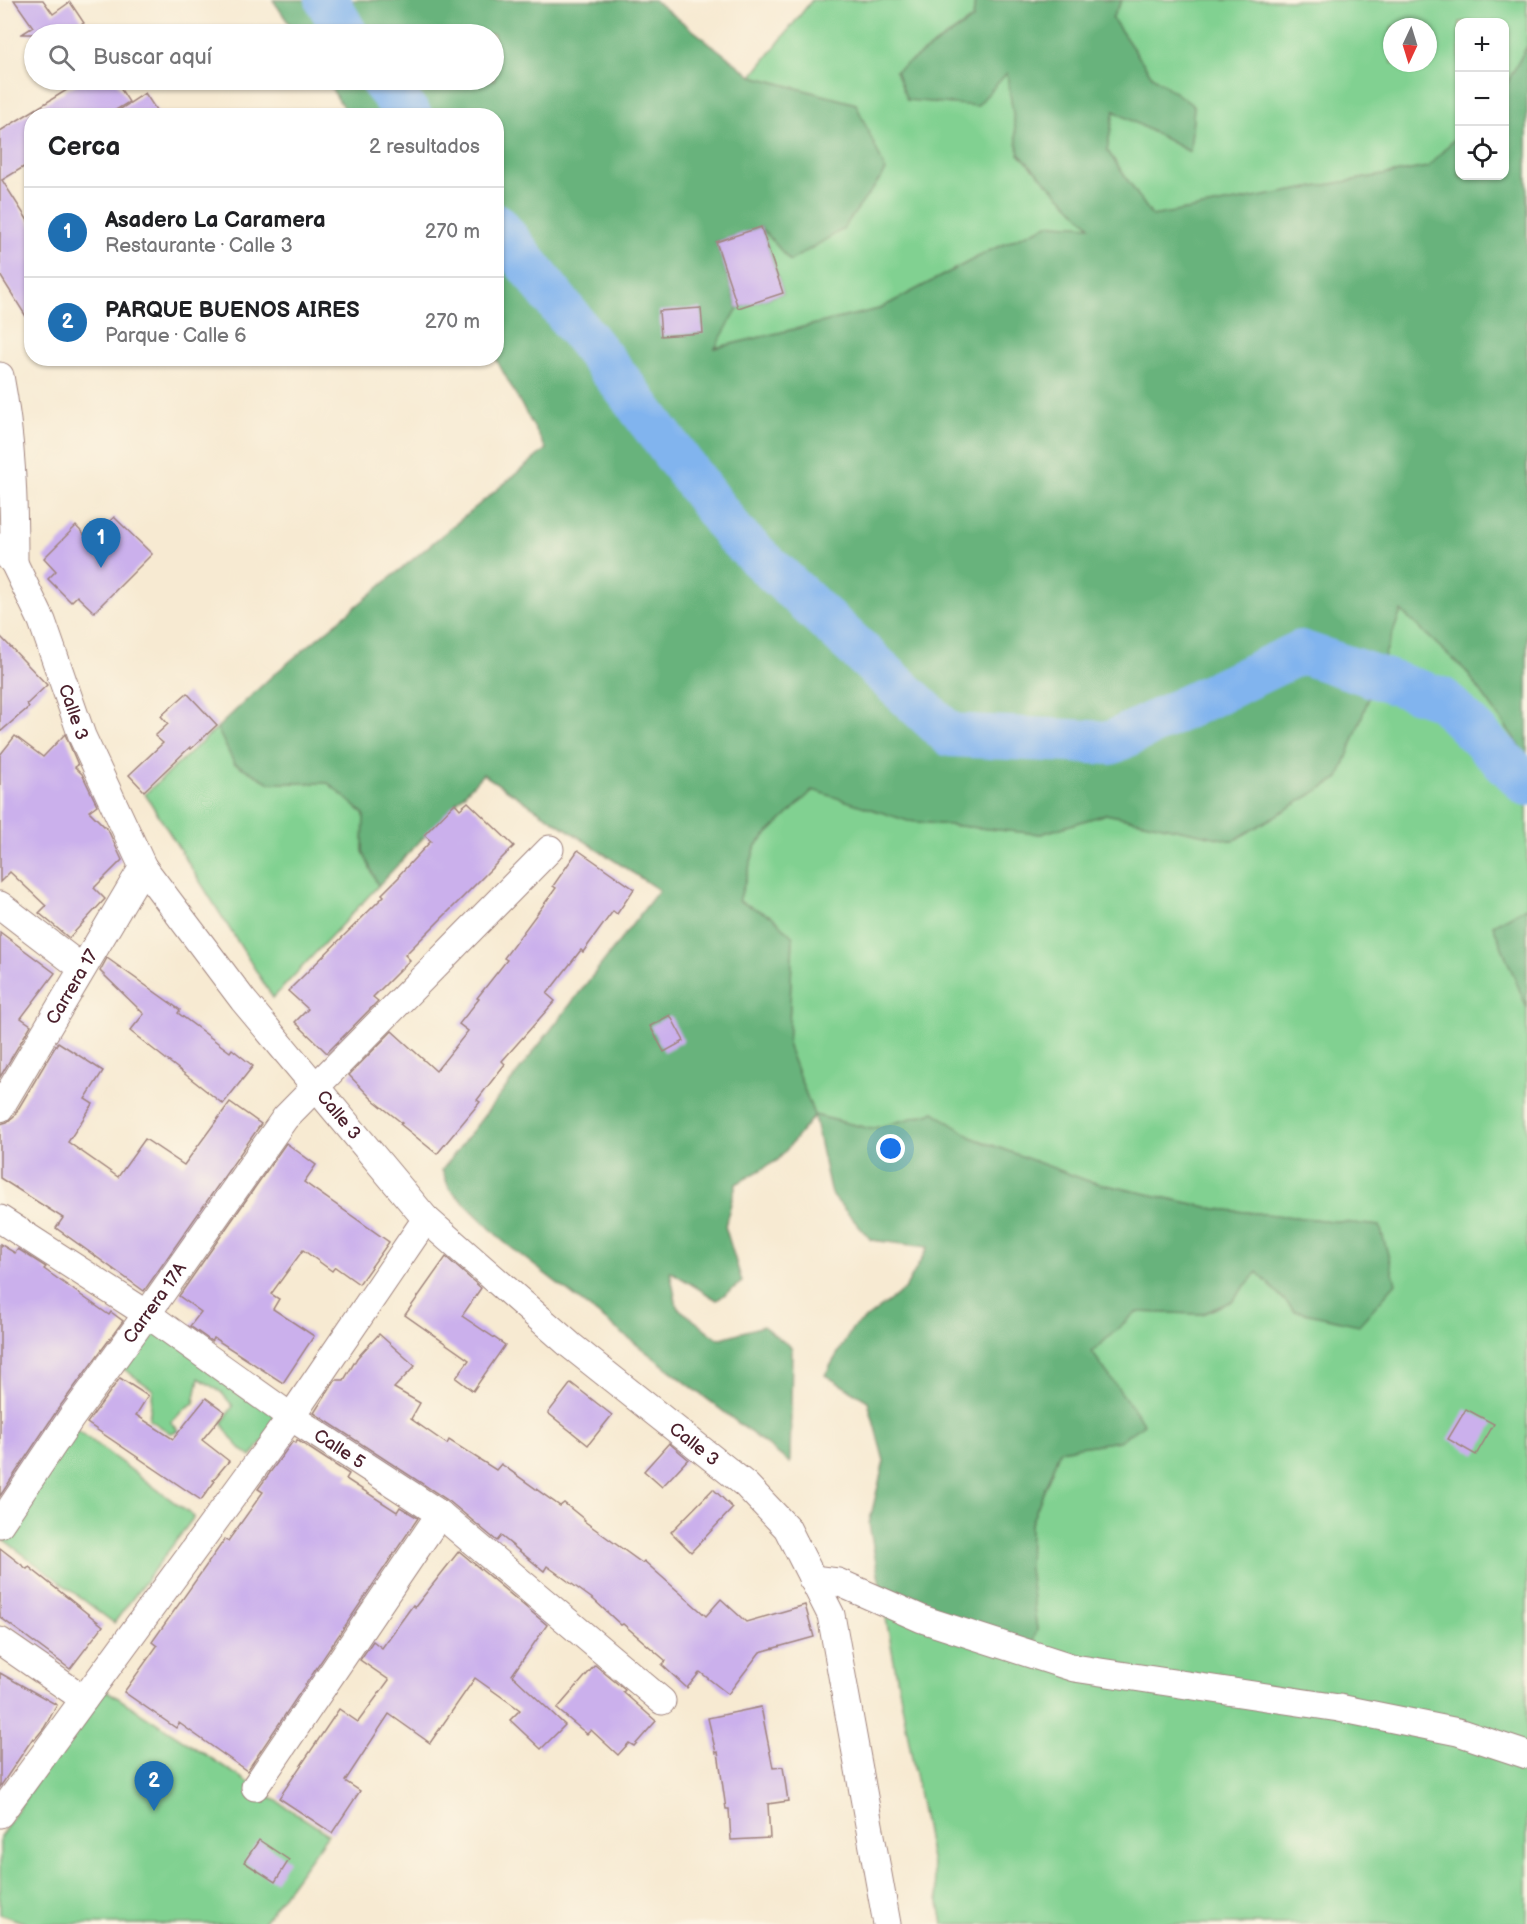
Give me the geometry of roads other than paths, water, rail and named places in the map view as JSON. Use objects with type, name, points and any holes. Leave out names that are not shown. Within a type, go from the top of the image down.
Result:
[{"type":"street","points":[[0,376],[5,400],[14,484],[7,555],[0,585]]},
{"type":"street","name":"Calle 3","points":[[7,555],[42,621],[82,736],[144,867],[243,1000],[426,1219],[570,1345],[746,1485],[787,1528],[831,1615],[887,1924]]},
{"type":"street","name":"Carrera 17A","points":[[0,1524],[71,1419],[285,1118],[550,849]]},
{"type":"street","name":"Carrera 17","points":[[0,1108],[144,867]]},
{"type":"street","points":[[0,905],[82,968]]},
{"type":"street","name":"Calle 5","points":[[0,1219],[147,1314],[291,1417],[440,1514],[662,1701]]},
{"type":"street","points":[[0,1814],[291,1417],[426,1219]]},
{"type":"street","points":[[255,1787],[440,1514]]},
{"type":"street","points":[[812,1579],[838,1582],[922,1620],[1074,1668],[1339,1708],[1458,1732],[1527,1755]]},
{"type":"street","points":[[0,1641],[84,1699]]},
{"type":"waterway","points":[[327,0],[340,24]]},
{"type":"waterway","points":[[389,90],[404,108]]},
{"type":"waterway","points":[[504,235],[619,380],[735,535],[950,735],[1111,743],[1301,652],[1442,699],[1527,784]]},
{"type":"place","name":"Asadero La Caramera","points":[[101,568]]},
{"type":"place","name":"PARQUE BUENOS AIRES","points":[[154,1811]]}]
